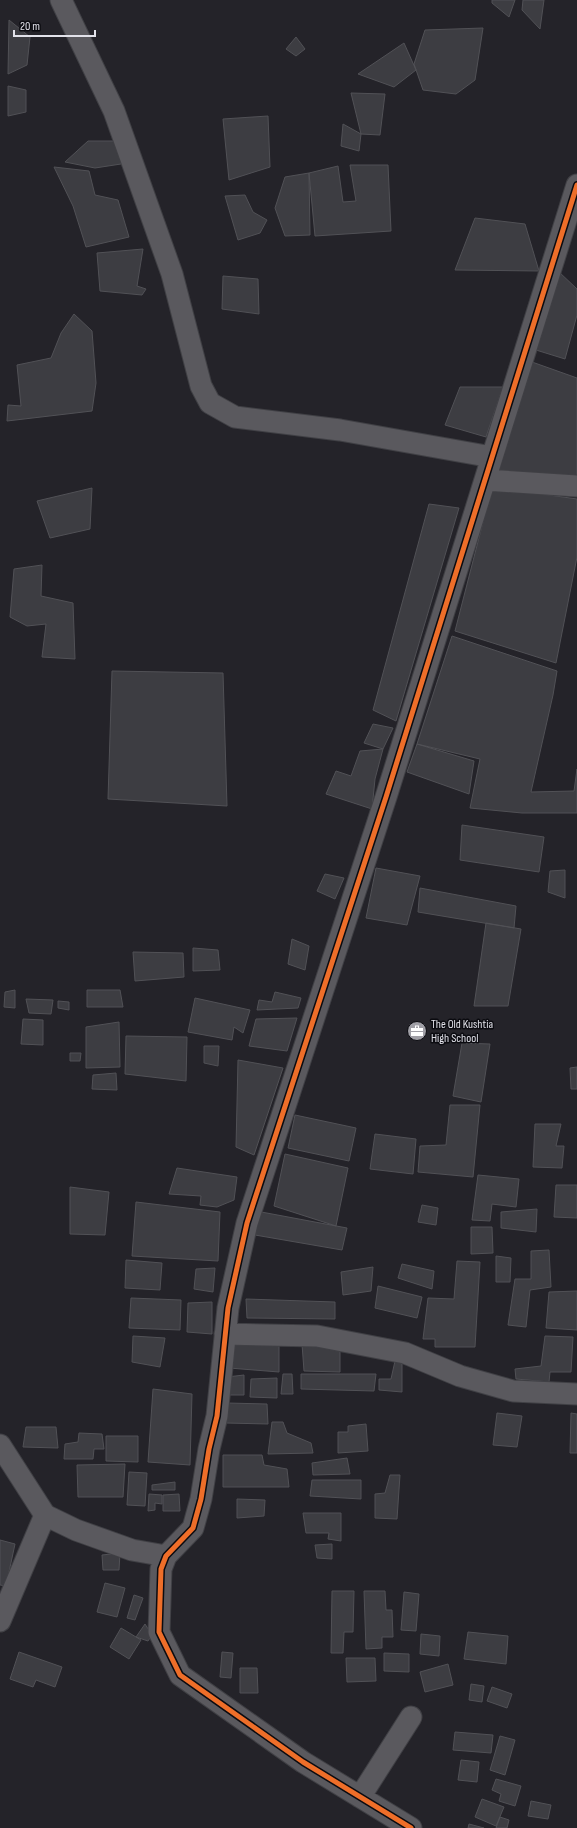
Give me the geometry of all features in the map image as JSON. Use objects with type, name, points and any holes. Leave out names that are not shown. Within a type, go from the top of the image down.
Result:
[{"type":"street","points":[[61,0],[114,112],[172,274],[201,386],[210,403],[235,417],[340,430],[492,457]]},
{"type":"street","points":[[411,1828],[303,1762],[180,1675],[160,1632],[161,1569],[166,1556],[193,1528],[201,1499],[209,1449],[217,1416],[228,1308],[247,1224],[386,797],[577,185]]},
{"type":"street","points":[[485,480],[577,486]]},
{"type":"street","points":[[225,1334],[317,1336],[404,1353],[460,1376],[513,1391],[577,1394]]},
{"type":"street","points":[[0,1445],[44,1515],[76,1530],[132,1550],[166,1556]]},
{"type":"street","points":[[0,1621],[44,1515]]},
{"type":"street","points":[[360,1797],[411,1716]]},
{"type":"building","points":[[492,0],[515,0],[509,17],[492,3]]},
{"type":"building","points":[[523,0],[544,0],[540,29],[522,10]]},
{"type":"building","points":[[9,20],[30,37],[27,65],[8,74]]},
{"type":"building","points":[[483,28],[475,80],[456,94],[423,90],[414,64],[425,30]]},
{"type":"building","points":[[296,37],[305,49],[296,56],[286,49]]},
{"type":"building","points":[[404,43],[416,70],[394,87],[358,74]]},
{"type":"building","points":[[8,86],[26,90],[26,112],[8,116]]},
{"type":"building","points":[[351,93],[385,94],[380,135],[361,134]]},
{"type":"building","points":[[268,116],[270,167],[229,180],[223,119]]},
{"type":"building","points":[[343,124],[361,134],[359,151],[341,146]]},
{"type":"building","points":[[88,141],[121,141],[121,164],[95,168],[65,162]]},
{"type":"building","points":[[350,165],[388,165],[391,231],[315,236],[309,173],[338,166],[343,202],[356,201]]},
{"type":"building","points":[[54,167],[89,171],[95,195],[118,200],[129,237],[86,247],[73,206]]},
{"type":"building","points":[[309,173],[310,235],[285,236],[275,208],[285,177]]},
{"type":"building","points":[[245,195],[253,212],[267,220],[260,233],[238,240],[225,196]]},
{"type":"building","points":[[475,218],[525,224],[539,271],[455,270]]},
{"type":"building","points":[[143,249],[137,286],[146,289],[142,295],[100,291],[97,253]]},
{"type":"building","points":[[558,271],[577,289],[577,315],[565,359],[536,350]]},
{"type":"building","points":[[223,276],[258,279],[259,314],[222,309]]},
{"type":"building","points":[[74,314],[92,331],[96,383],[92,411],[7,421],[8,405],[21,406],[17,365],[51,358],[61,333]]},
{"type":"building","points":[[532,362],[577,378],[577,478],[496,470]]},
{"type":"building","points":[[460,387],[503,387],[486,437],[445,425]]},
{"type":"building","points":[[492,487],[577,499],[577,557],[556,663],[455,631]]},
{"type":"building","points":[[92,488],[90,529],[50,538],[37,501]]},
{"type":"building","points":[[429,504],[459,508],[396,721],[373,710]]},
{"type":"building","points":[[42,565],[41,596],[73,603],[75,659],[42,657],[46,624],[27,626],[10,617],[14,569]]},
{"type":"building","points":[[452,636],[557,671],[531,792],[574,791],[577,769],[577,813],[522,813],[470,808],[480,759],[417,744]]},
{"type":"building","points":[[112,671],[223,673],[227,806],[108,799]]},
{"type":"building","points":[[373,724],[393,728],[383,749],[364,743]]},
{"type":"building","points":[[417,744],[474,761],[469,794],[407,772]]},
{"type":"building","points":[[383,749],[375,779],[372,809],[326,794],[336,771],[351,776],[360,751]]},
{"type":"building","points":[[462,825],[544,837],[539,872],[460,860]]},
{"type":"building","points":[[376,868],[420,876],[407,925],[366,918]]},
{"type":"building","points":[[565,870],[565,898],[548,892],[550,871]]},
{"type":"building","points":[[325,874],[344,878],[335,899],[317,891]]},
{"type":"building","points":[[420,888],[516,906],[514,928],[418,912]]},
{"type":"building","points":[[486,923],[521,929],[508,1006],[474,1006]]},
{"type":"building","points":[[292,939],[309,946],[305,970],[288,964]]},
{"type":"building","points":[[193,948],[218,950],[220,970],[193,971]]},
{"type":"building","points":[[133,952],[183,953],[184,977],[135,981]]},
{"type":"building","points":[[15,990],[15,1008],[4,1007],[5,992]]},
{"type":"building","points":[[87,990],[120,990],[123,1007],[87,1007]]},
{"type":"building","points":[[275,992],[301,998],[298,1008],[257,1010],[259,1000],[272,1002]]},
{"type":"building","points":[[195,998],[250,1010],[243,1033],[234,1027],[232,1040],[188,1032]]},
{"type":"building","points":[[26,999],[53,1000],[51,1014],[29,1013]]},
{"type":"building","points":[[58,1001],[69,1002],[69,1010],[58,1008]]},
{"type":"building","points":[[297,1018],[287,1051],[249,1046],[256,1019]]},
{"type":"building","points":[[23,1019],[43,1020],[43,1045],[21,1044]]},
{"type":"building","points":[[119,1022],[120,1067],[86,1068],[86,1027]]},
{"type":"building","points":[[126,1036],[187,1037],[186,1081],[125,1074]]},
{"type":"building","points":[[462,1043],[490,1044],[481,1102],[453,1096]]},
{"type":"building","points":[[204,1046],[219,1046],[218,1066],[204,1063]]},
{"type":"building","points":[[70,1053],[81,1053],[80,1061],[70,1061]]},
{"type":"building","points":[[238,1060],[283,1068],[254,1155],[236,1147]]},
{"type":"building","points":[[577,1067],[577,1089],[571,1089],[570,1068]]},
{"type":"building","points":[[116,1073],[117,1090],[92,1089],[93,1075]]},
{"type":"building","points":[[450,1105],[480,1105],[473,1177],[418,1172],[420,1146],[446,1145]]},
{"type":"building","points":[[295,1115],[356,1128],[349,1161],[288,1148]]},
{"type":"building","points":[[535,1124],[561,1124],[556,1146],[564,1146],[562,1168],[533,1167]]},
{"type":"building","points":[[375,1134],[416,1139],[413,1174],[370,1169]]},
{"type":"building","points":[[285,1154],[348,1168],[336,1226],[274,1206]]},
{"type":"building","points":[[177,1168],[237,1177],[234,1200],[217,1207],[200,1205],[201,1196],[169,1194]]},
{"type":"building","points":[[478,1175],[519,1179],[516,1207],[492,1204],[490,1221],[472,1220]]},
{"type":"building","points":[[556,1185],[577,1185],[577,1218],[554,1217]]},
{"type":"building","points":[[70,1187],[109,1192],[105,1235],[70,1234]]},
{"type":"building","points":[[136,1202],[220,1212],[218,1261],[132,1256]]},
{"type":"building","points":[[422,1205],[438,1208],[436,1225],[418,1222]]},
{"type":"building","points":[[537,1209],[536,1232],[501,1228],[501,1212]]},
{"type":"building","points":[[256,1211],[347,1228],[342,1250],[255,1235]]},
{"type":"building","points":[[471,1227],[492,1227],[493,1253],[471,1254]]},
{"type":"building","points":[[549,1250],[551,1287],[530,1290],[526,1327],[508,1325],[515,1279],[531,1279],[531,1251]]},
{"type":"building","points":[[496,1256],[511,1258],[510,1282],[496,1282]]},
{"type":"building","points":[[126,1260],[162,1263],[160,1290],[125,1288]]},
{"type":"building","points":[[457,1261],[480,1262],[475,1347],[435,1347],[435,1339],[423,1339],[428,1298],[454,1299]]},
{"type":"building","points":[[402,1264],[434,1271],[432,1289],[398,1278]]},
{"type":"building","points":[[373,1267],[371,1291],[343,1295],[341,1272]]},
{"type":"building","points":[[215,1268],[213,1292],[194,1289],[196,1269]]},
{"type":"building","points":[[378,1286],[422,1297],[417,1318],[375,1308]]},
{"type":"building","points":[[577,1291],[577,1330],[546,1328],[549,1292]]},
{"type":"building","points":[[131,1298],[181,1300],[180,1330],[129,1328]]},
{"type":"building","points":[[246,1299],[335,1302],[335,1319],[247,1318]]},
{"type":"building","points":[[212,1302],[212,1334],[187,1332],[188,1303]]},
{"type":"building","points":[[133,1336],[165,1338],[160,1367],[132,1362]]},
{"type":"building","points":[[545,1336],[573,1337],[571,1372],[550,1372],[549,1382],[516,1379],[515,1369],[541,1366]]},
{"type":"building","points":[[231,1343],[279,1343],[279,1372],[229,1368]]},
{"type":"building","points":[[302,1344],[340,1346],[340,1372],[304,1371]]},
{"type":"building","points":[[395,1361],[402,1362],[402,1392],[379,1390],[379,1379],[391,1379]]},
{"type":"building","points":[[283,1374],[292,1374],[293,1394],[281,1394]]},
{"type":"building","points":[[301,1374],[376,1374],[374,1391],[301,1389]]},
{"type":"building","points":[[244,1375],[244,1395],[228,1395],[227,1377]]},
{"type":"building","points":[[277,1378],[277,1398],[250,1397],[251,1379]]},
{"type":"building","points":[[153,1389],[192,1394],[190,1465],[148,1462]]},
{"type":"building","points":[[227,1403],[267,1404],[268,1424],[226,1423]]},
{"type":"building","points":[[497,1413],[522,1416],[517,1447],[493,1445]]},
{"type":"building","points":[[571,1413],[577,1414],[577,1453],[570,1453]]},
{"type":"building","points":[[272,1422],[283,1422],[287,1433],[311,1443],[313,1453],[268,1454]]},
{"type":"building","points":[[366,1424],[368,1451],[338,1453],[338,1432],[348,1432],[348,1426]]},
{"type":"building","points":[[26,1427],[56,1427],[58,1448],[23,1447]]},
{"type":"building","points":[[79,1433],[102,1434],[104,1449],[94,1449],[93,1459],[64,1459],[65,1444],[78,1442]]},
{"type":"building","points":[[106,1436],[138,1436],[138,1462],[106,1461]]},
{"type":"building","points":[[223,1455],[262,1455],[264,1465],[287,1469],[289,1487],[223,1487]]},
{"type":"building","points":[[347,1458],[350,1474],[313,1475],[312,1463]]},
{"type":"building","points":[[125,1464],[123,1497],[78,1497],[77,1465]]},
{"type":"building","points":[[129,1472],[147,1473],[145,1506],[127,1505]]},
{"type":"building","points":[[390,1475],[400,1475],[397,1519],[375,1518],[375,1494],[385,1493]]},
{"type":"building","points":[[312,1480],[361,1480],[361,1499],[310,1496]]},
{"type":"building","points":[[175,1482],[175,1490],[152,1490],[152,1485]]},
{"type":"building","points":[[149,1494],[162,1495],[162,1504],[155,1503],[155,1510],[148,1511]]},
{"type":"building","points":[[179,1494],[180,1511],[163,1511],[163,1495]]},
{"type":"building","points":[[237,1499],[265,1500],[264,1516],[237,1518]]},
{"type":"building","points":[[303,1513],[341,1513],[341,1541],[328,1539],[329,1533],[306,1533]]},
{"type":"building","points":[[0,1540],[15,1544],[6,1586],[0,1585]]},
{"type":"building","points":[[332,1544],[332,1559],[317,1558],[315,1545]]},
{"type":"building","points":[[120,1553],[119,1570],[103,1570],[102,1555]]},
{"type":"building","points":[[105,1583],[125,1588],[117,1617],[97,1612]]},
{"type":"building","points":[[332,1591],[354,1591],[353,1632],[344,1632],[343,1653],[331,1653]]},
{"type":"building","points":[[364,1591],[385,1591],[386,1610],[392,1610],[393,1637],[382,1637],[382,1648],[366,1649]]},
{"type":"building","points":[[404,1592],[419,1594],[416,1631],[401,1630]]},
{"type":"building","points":[[134,1595],[143,1598],[135,1620],[127,1618]]},
{"type":"building","points":[[145,1624],[152,1635],[148,1641],[136,1637]]},
{"type":"building","points":[[121,1628],[141,1640],[129,1659],[110,1647]]},
{"type":"building","points":[[468,1632],[508,1636],[506,1664],[464,1659]]},
{"type":"building","points":[[421,1634],[440,1636],[439,1656],[420,1654]]},
{"type":"building","points":[[19,1652],[62,1667],[55,1687],[36,1680],[33,1687],[10,1679]]},
{"type":"building","points":[[222,1652],[233,1653],[231,1678],[220,1677]]},
{"type":"building","points":[[384,1653],[409,1654],[409,1672],[384,1671]]},
{"type":"building","points":[[346,1658],[375,1658],[376,1681],[347,1682]]},
{"type":"building","points":[[448,1664],[453,1685],[425,1692],[420,1672]]},
{"type":"building","points":[[240,1668],[257,1668],[258,1693],[240,1693]]},
{"type":"building","points":[[471,1684],[484,1686],[482,1702],[469,1700]]},
{"type":"building","points":[[492,1687],[512,1694],[507,1708],[487,1701]]},
{"type":"building","points":[[455,1732],[493,1735],[491,1753],[453,1750]]},
{"type":"building","points":[[500,1736],[515,1740],[505,1775],[490,1770]]},
{"type":"building","points":[[461,1760],[479,1762],[477,1782],[458,1780]]},
{"type":"building","points":[[496,1779],[521,1786],[515,1806],[499,1801],[501,1794],[492,1790]]},
{"type":"building","points":[[482,1799],[504,1807],[496,1826],[475,1817]]},
{"type":"building","points":[[531,1801],[551,1805],[548,1819],[528,1816]]},
{"type":"building","points":[[500,1817],[509,1820],[507,1828],[496,1828]]},
{"type":"building","points":[[469,1824],[484,1828],[468,1828]]},
{"type":"cycle path","points":[[411,1828],[303,1762],[180,1675],[159,1632],[161,1569],[166,1556],[193,1528],[201,1499],[209,1449],[217,1416],[228,1308],[247,1223],[386,797],[577,185]]},
{"type":"place","name":"The Old Kushtia High School","points":[[417,1031]]}]
